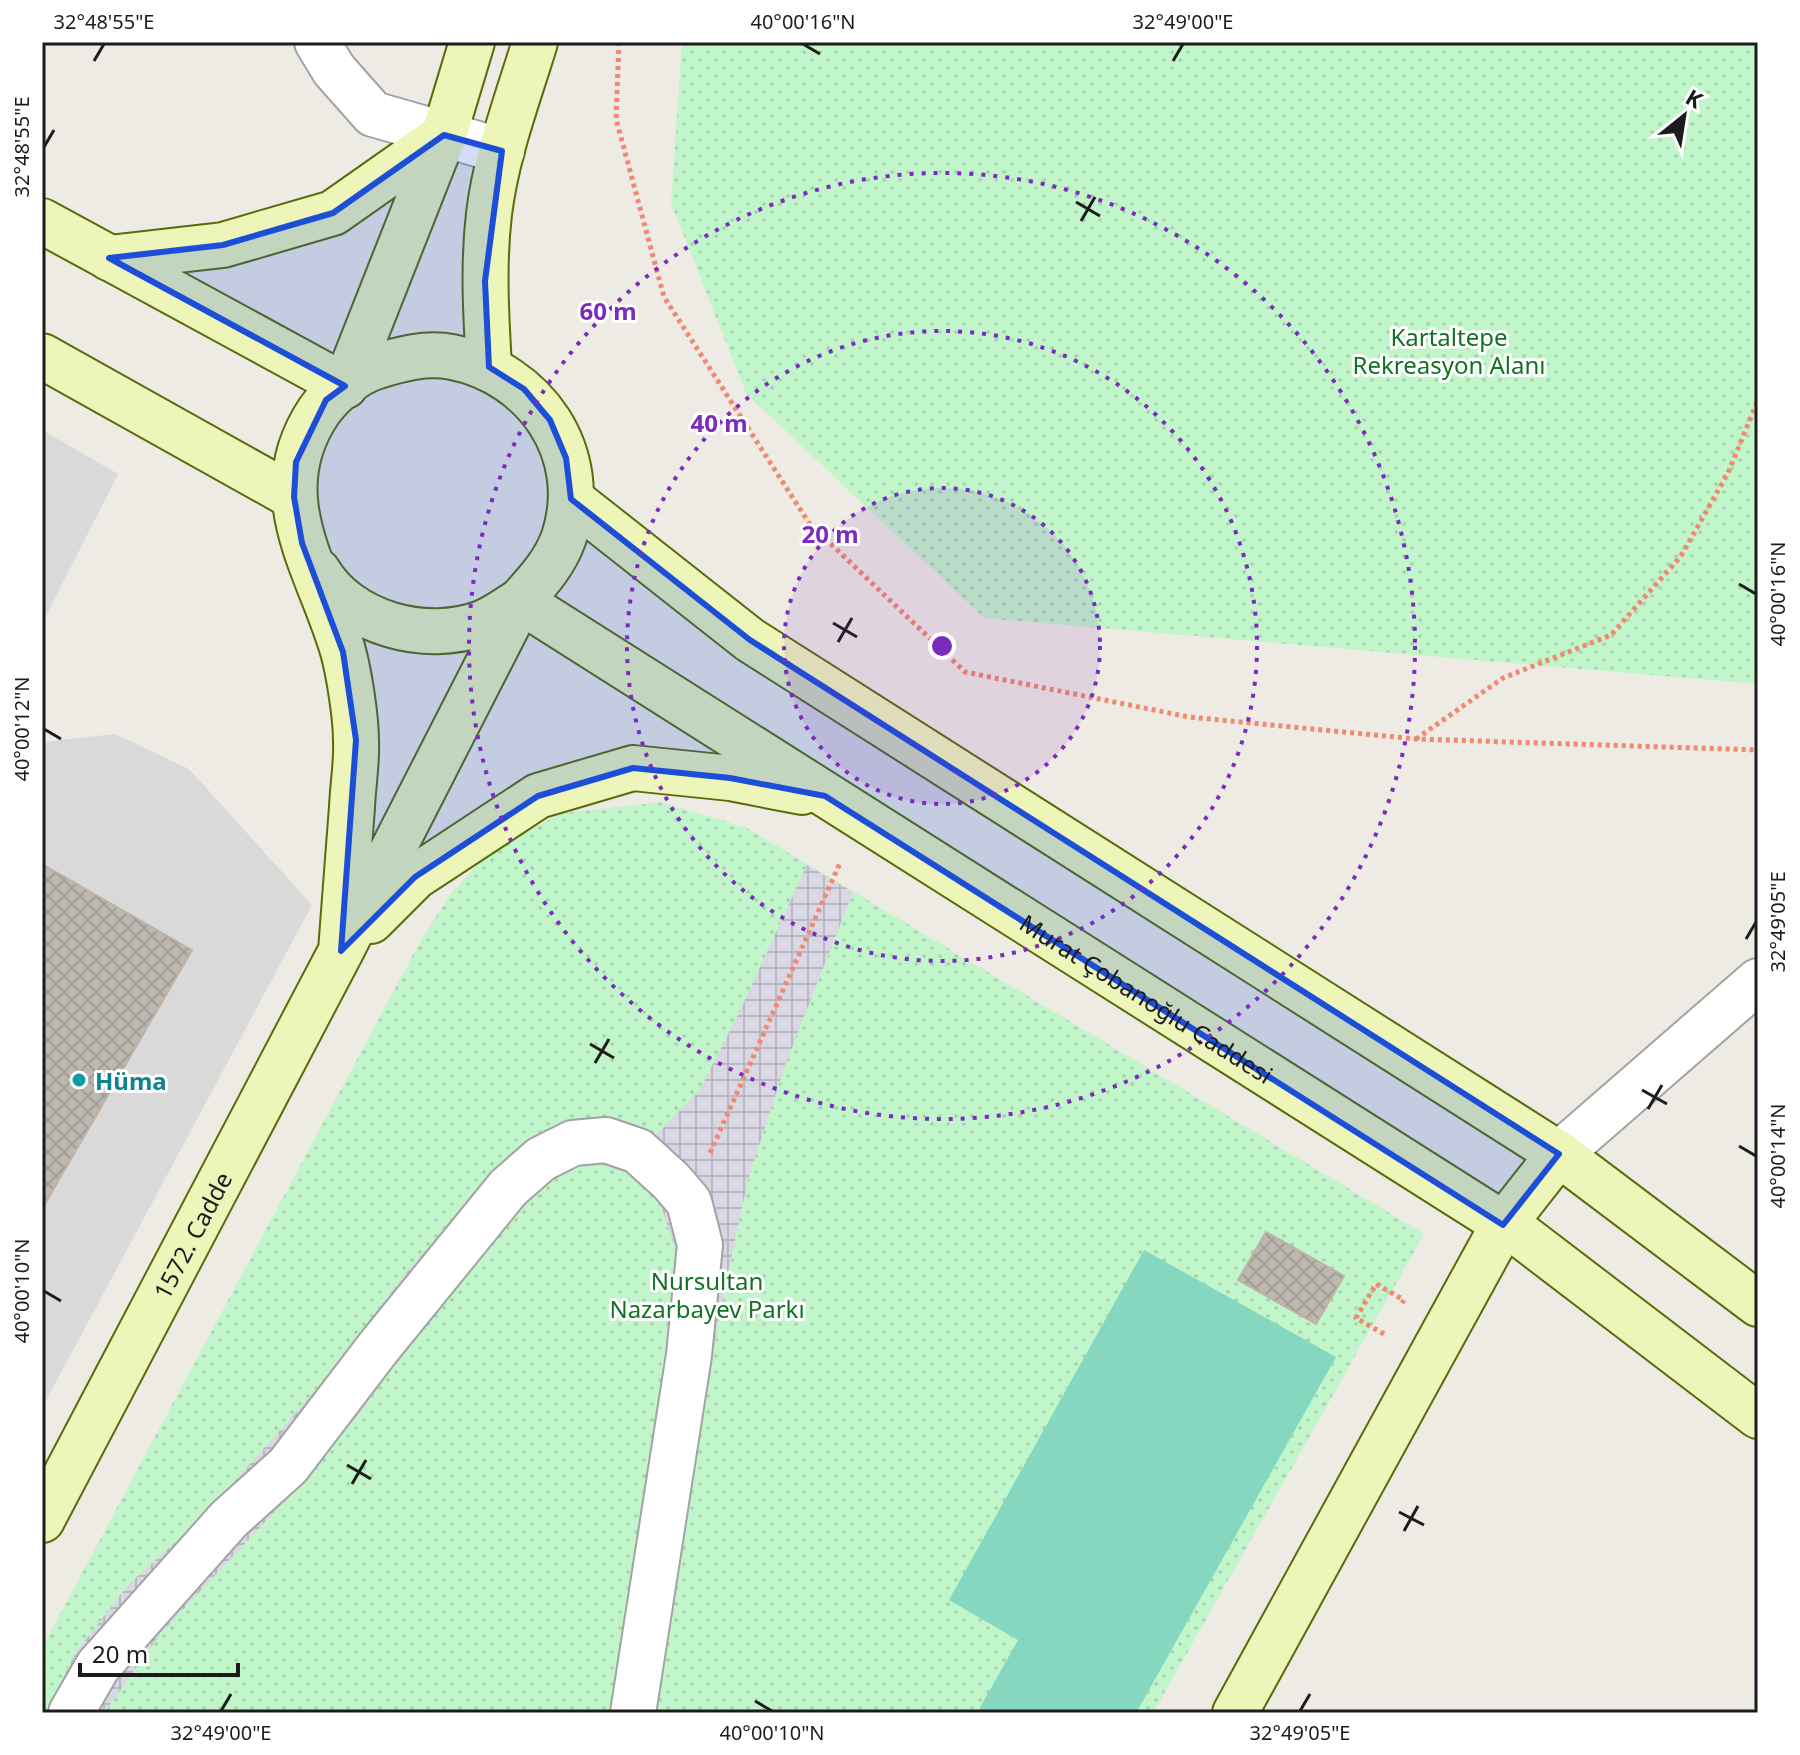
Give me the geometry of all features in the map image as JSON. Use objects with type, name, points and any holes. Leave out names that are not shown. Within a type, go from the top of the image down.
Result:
[{"type":"main road","points":[[345,386],[444,135],[472,42]]},
{"type":"main road","points":[[489,367],[485,281],[489,212],[502,151],[535,42]]},
{"type":"main road","points":[[109,258],[223,245],[333,213],[444,135]]},
{"type":"main road","points":[[42,221],[345,386]]},
{"type":"main road","points":[[42,356],[294,497]]},
{"type":"main road","points":[[302,543],[324,581],[356,610],[396,628],[440,632],[482,623],[520,601],[547,572],[564,537],[571,499],[566,458],[550,420],[524,389],[489,367],[449,356],[408,357],[370,369],[326,400],[309,426],[296,462],[294,497],[302,543],[343,652],[356,740],[341,951]]},
{"type":"main road","points":[[571,499],[750,640],[1559,1154],[1758,1304]]},
{"type":"main road","name":"Murat Çobanoğlu Caddesi","points":[[520,601],[1503,1225],[1758,1416]]},
{"type":"main road","name":"1572. Cadde","points":[[42,1520],[341,951],[520,601]]},
{"type":"main road","points":[[341,951],[415,877],[538,796],[633,768],[730,778],[825,796]]},
{"type":"main road","points":[[1235,1713],[1503,1225],[1559,1154]]},
{"type":"street","points":[[317,42],[334,70],[373,114],[502,151]]},
{"type":"street","points":[[1559,1154],[1758,981]]},
{"type":"street","points":[[71,1713],[98,1666],[229,1519],[288,1466],[378,1348],[508,1188],[541,1159],[573,1143],[606,1140],[638,1151],[689,1202],[700,1245],[689,1355],[633,1713]]},
{"type":"path","points":[[619,42],[616,119],[664,297],[809,523],[965,672],[1189,717],[1416,739],[1758,750]]},
{"type":"path","points":[[1416,739],[1503,678],[1611,635],[1681,556],[1728,473],[1758,400]]},
{"type":"path","points":[[689,1202],[832,879],[862,820]]},
{"type":"path","points":[[1391,1323],[1384,1334],[1356,1318],[1376,1284],[1404,1300],[1397,1311]]},
{"type":"highlighted area","points":[[444,135],[502,151],[485,281],[489,367],[524,389],[550,420],[566,458],[571,499],[750,640],[1559,1154],[1503,1225],[825,796],[730,778],[633,768],[538,796],[415,877],[341,951],[356,740],[343,652],[302,543],[294,497],[296,462],[326,400],[345,386],[109,258],[223,245],[333,213]]},
{"type":"shaded area","points":[[42,430],[118,474],[42,624]]},
{"type":"shaded area","points":[[115,734],[189,769],[312,905],[42,1408],[42,742]]},
{"type":"shaded area","points":[[807,865],[853,892],[786,1063],[749,1176],[723,1296],[652,1713],[610,1713],[678,1285],[677,1254],[657,1193],[614,1162],[576,1162],[549,1180],[473,1259],[352,1423],[282,1504],[161,1633],[104,1713],[45,1713],[76,1652],[129,1584],[199,1521],[326,1379],[405,1274],[483,1184],[626,1125],[655,1136],[699,1091],[739,1013]]},
{"type":"green space","name":"Kartaltepe Rekreasyon Alanı","points":[[682,42],[1758,42],[1758,684],[984,618],[746,393],[671,203]]},
{"type":"green space","name":"Nursultan Nazarbayev Parkı","points":[[661,802],[747,828],[1424,1234],[1153,1713],[42,1713],[42,1648],[420,942],[450,895],[488,853],[562,813]]},
{"type":"green space","points":[[1144,1250],[1336,1357],[1136,1713],[977,1713],[1018,1640],[949,1600]]},
{"type":"building","name":"Hüma","points":[[42,864],[192,950],[42,1209]]},
{"type":"building","points":[[1266,1232],[1344,1276],[1316,1324],[1238,1280]]},
{"type":"place","name":"Hüma","points":[[79,1080]]}]
